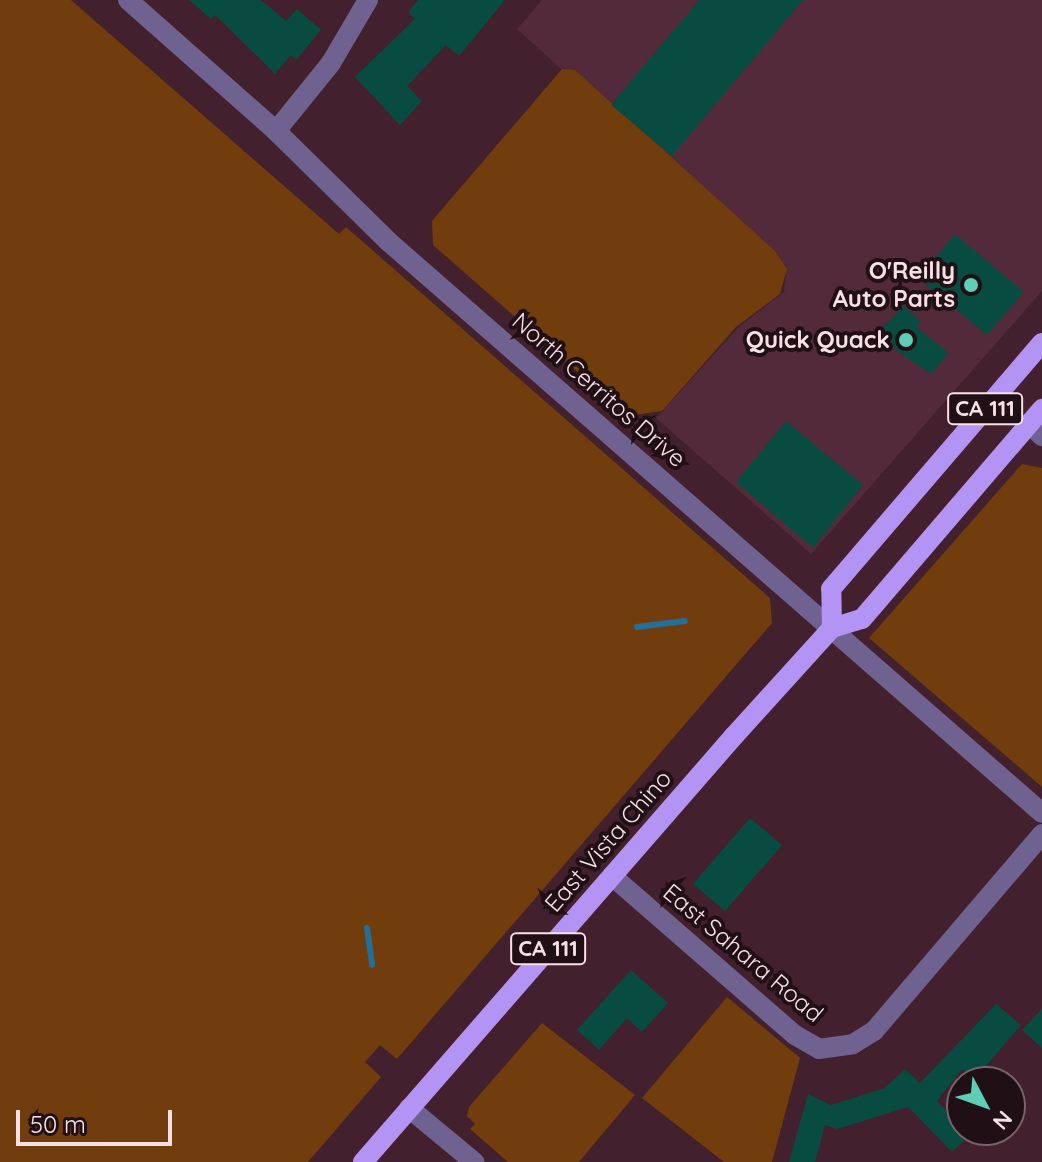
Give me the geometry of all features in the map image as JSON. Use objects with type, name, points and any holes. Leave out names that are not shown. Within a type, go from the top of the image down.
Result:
[{"type":"main road","name":"CA 111","points":[[832,628],[831,589],[1042,343]]},
{"type":"main road","name":"East Vista Chino","points":[[363,1162],[832,628],[862,619],[1038,423]]},
{"type":"street","name":"North Cerritos Drive","points":[[128,0],[276,131],[389,242],[1042,813]]},
{"type":"street","points":[[276,131],[331,63],[368,0]]},
{"type":"street","name":"East Sahara Road","points":[[612,876],[795,1035],[819,1049],[853,1044],[874,1031],[1042,834]]},
{"type":"street","points":[[409,1108],[474,1162]]},
{"type":"shaded area","points":[[0,0],[71,0],[339,234],[346,227],[770,598],[772,623],[397,1059],[380,1045],[365,1062],[381,1077],[308,1162],[0,1162]]},
{"type":"shaded area","points":[[542,0],[1042,0],[1042,291],[811,554],[656,418],[740,326],[784,292],[786,272],[517,29]]},
{"type":"shaded area","points":[[562,69],[575,70],[775,251],[787,269],[780,294],[736,327],[662,411],[628,416],[433,245],[432,221]]},
{"type":"shaded area","points":[[1022,464],[1042,468],[1042,787],[869,638]]},
{"type":"shaded area","points":[[727,997],[800,1058],[772,1162],[724,1162],[642,1098]]},
{"type":"shaded area","points":[[542,1023],[635,1095],[579,1162],[508,1162],[470,1129],[475,1124],[467,1116],[469,1107]]},
{"type":"building","points":[[189,0],[261,0],[286,21],[297,9],[321,30],[296,60],[291,55],[275,74],[215,15],[211,19]]},
{"type":"building","points":[[418,0],[505,0],[459,56],[446,45],[407,86],[422,101],[400,125],[355,77],[415,19],[408,12]]},
{"type":"building","points":[[699,0],[803,0],[672,156],[611,105]]},
{"type":"building","name":"O'Reilly Auto Parts","points":[[955,234],[1024,292],[987,335],[918,278]]},
{"type":"building","name":"Quick Quack","points":[[904,306],[921,322],[916,327],[949,353],[931,374],[875,336]]},
{"type":"building","points":[[786,421],[863,485],[813,548],[736,482]]},
{"type":"building","points":[[750,818],[782,845],[725,911],[693,884]]},
{"type":"building","points":[[631,970],[668,1003],[642,1032],[627,1018],[599,1050],[577,1030]]},
{"type":"building","points":[[996,1004],[1021,1025],[986,1066],[946,1066],[946,1089],[937,1101],[946,1110],[946,1146],[908,1107],[837,1129],[825,1125],[815,1162],[789,1162],[808,1094],[831,1105],[885,1088],[905,1069],[920,1083]]},
{"type":"building","points":[[1042,1009],[1042,1048],[1022,1030]]},
{"type":"waterway","points":[[637,627],[685,621]]},
{"type":"waterway","points":[[367,928],[372,965]]},
{"type":"place","name":"O'Reilly Auto Parts","points":[[971,285]]},
{"type":"place","name":"Quick Quack","points":[[906,340]]}]
